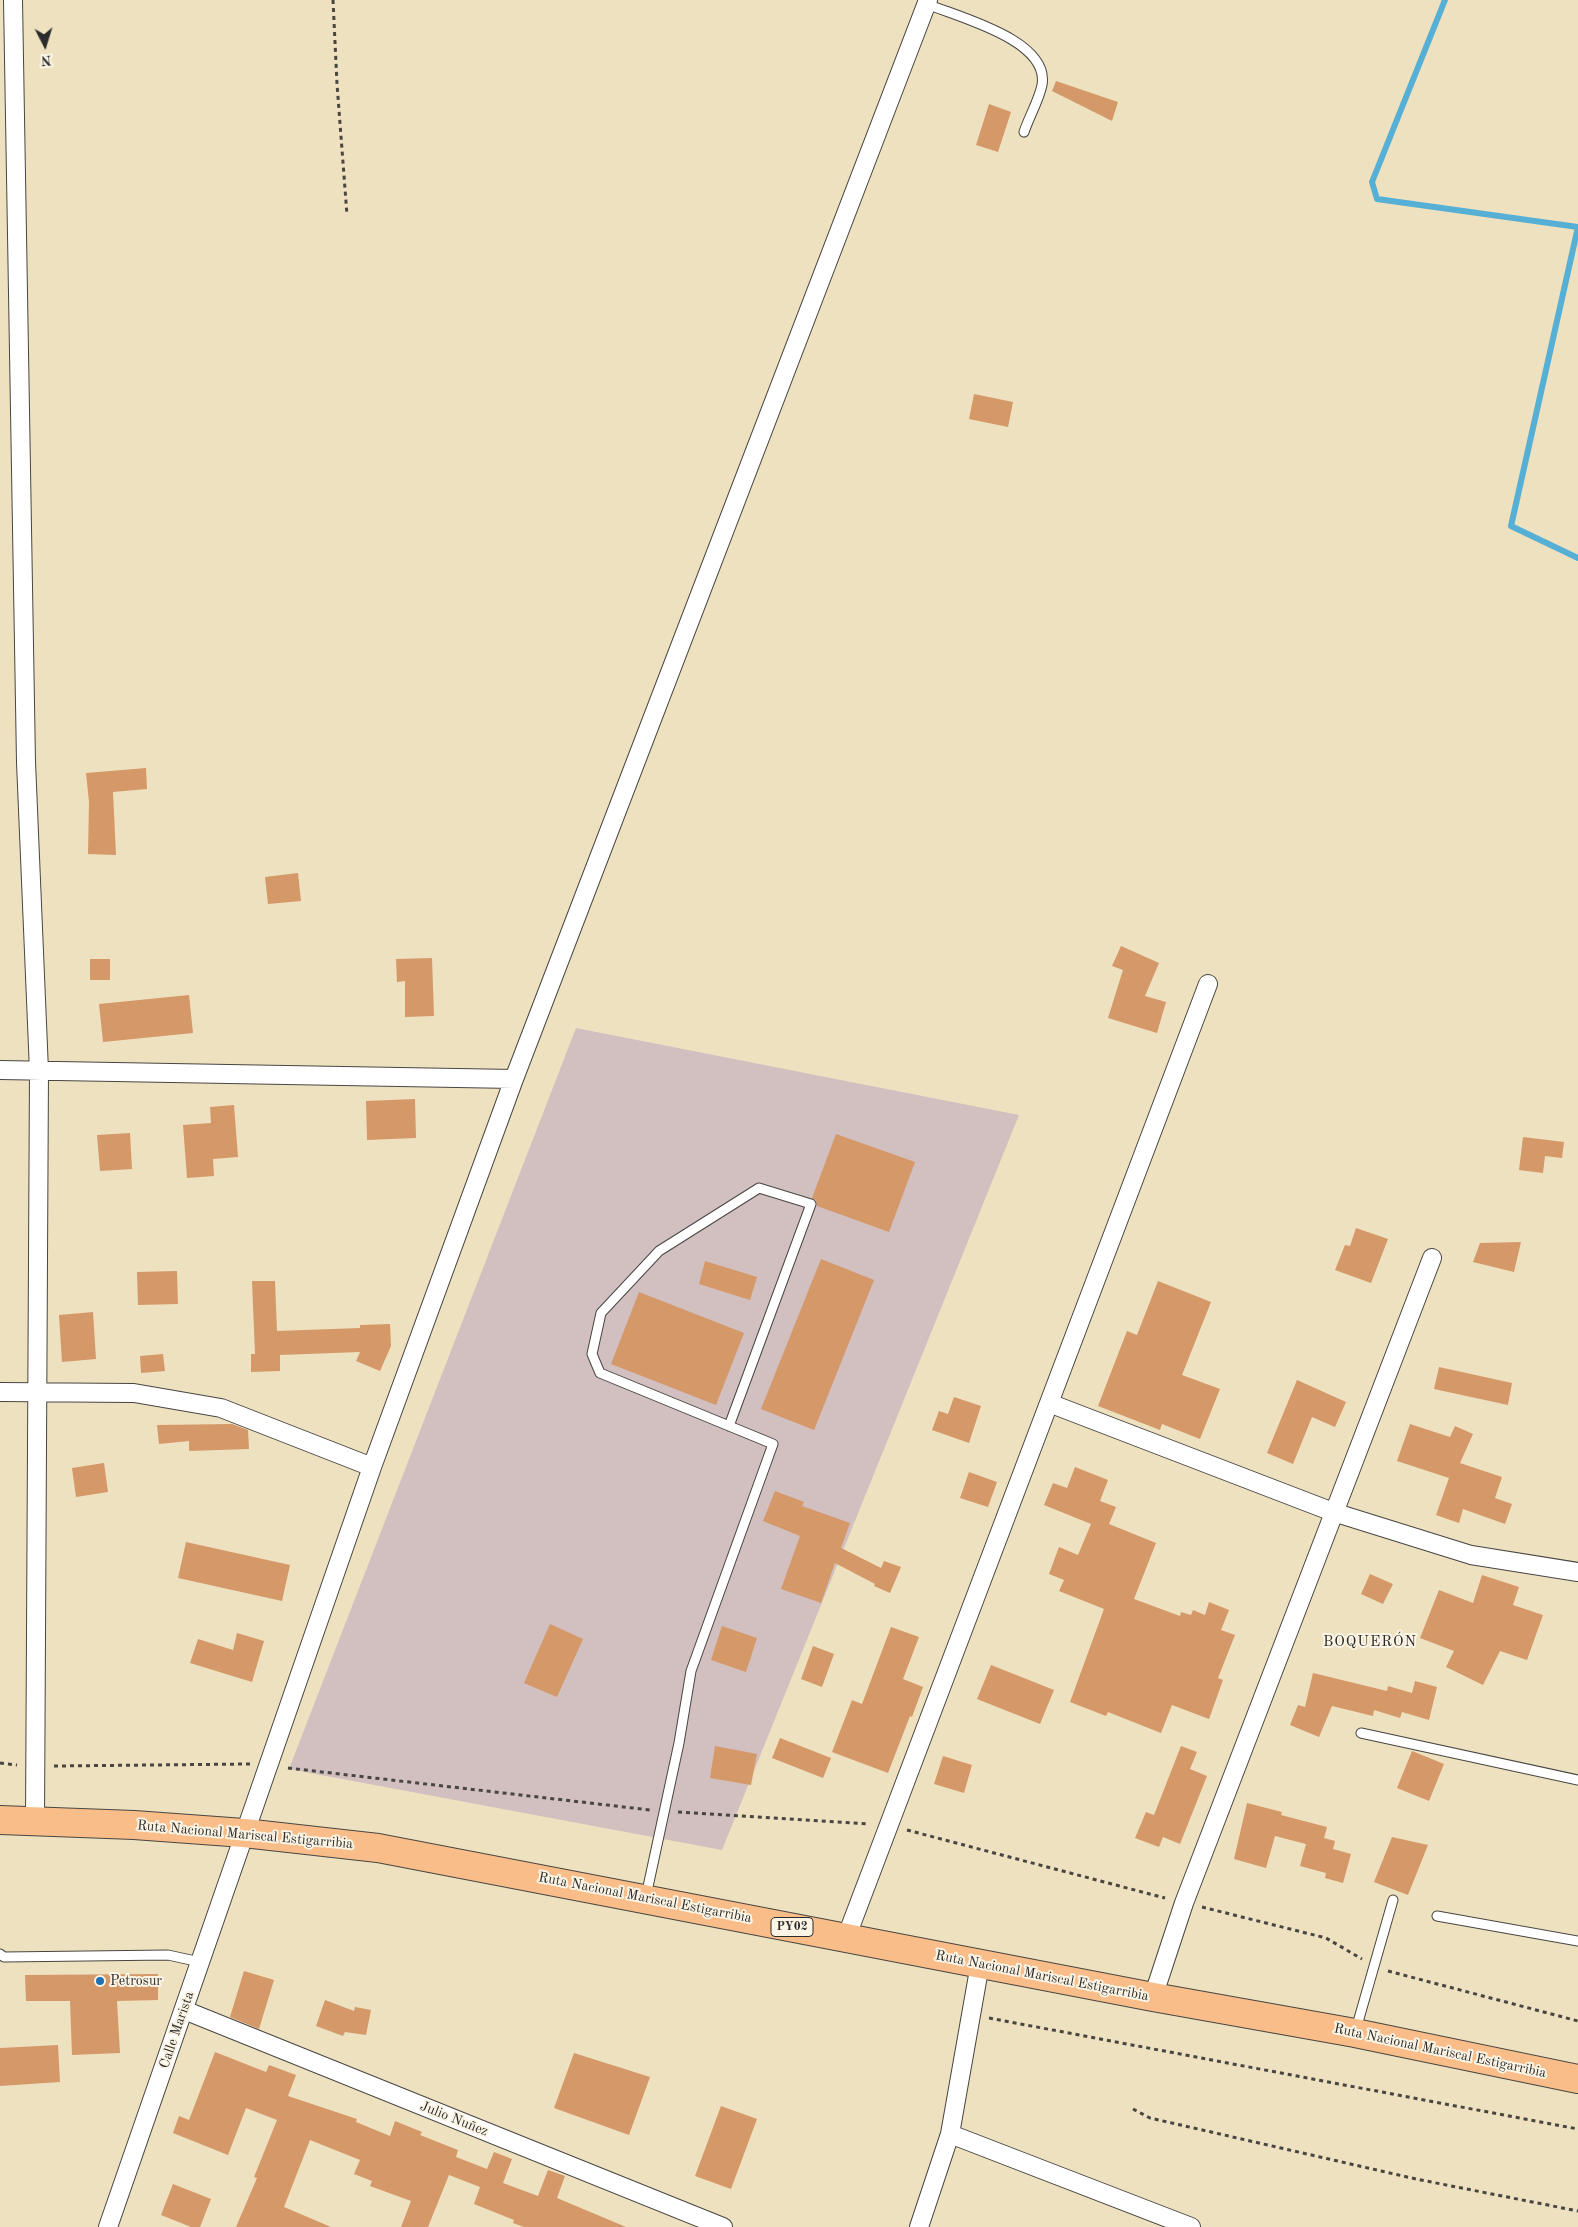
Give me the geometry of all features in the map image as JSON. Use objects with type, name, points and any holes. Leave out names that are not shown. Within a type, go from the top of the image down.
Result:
[{"type":"main road","name":"Ruta Nacional Mariscal Estigarribia","points":[[0,1820],[35,1820],[244,1833],[378,1848],[1153,1997],[1354,2033],[1578,2079]]},
{"type":"street","points":[[13,0],[26,762],[39,1071],[39,1392],[35,1820]]},
{"type":"street","name":"Calle Marista","points":[[108,2227],[372,1467],[514,1078],[928,2]]},
{"type":"street","points":[[846,1938],[1208,984]]},
{"type":"street","points":[[0,1070],[514,1078]]},
{"type":"street","points":[[1153,1997],[1184,1903],[1432,1258]]},
{"type":"street","points":[[0,1392],[134,1394],[221,1408],[372,1467]]},
{"type":"street","points":[[1049,1402],[1333,1512],[1471,1555],[1578,1572]]},
{"type":"street","points":[[920,2227],[950,2134],[980,1964]]},
{"type":"street","name":"Julio Nuñez","points":[[184,2010],[723,2227]]},
{"type":"street","points":[[950,2134],[1191,2227]]},
{"type":"lane","points":[[928,2],[1013,39],[1034,56],[1041,68],[1042,84],[1024,132]]},
{"type":"lane","points":[[645,1898],[679,1743],[690,1670],[773,1444],[729,1426],[600,1373],[592,1354],[601,1313],[659,1250],[759,1188],[812,1204],[729,1426]]},
{"type":"lane","points":[[1361,1733],[1578,1780]]},
{"type":"lane","points":[[1354,2033],[1375,1967],[1393,1900]]},
{"type":"lane","points":[[1437,1916],[1578,1942]]},
{"type":"lane","points":[[0,1954],[4,1957],[168,1955],[200,1962]]},
{"type":"path","points":[[333,0],[347,215]]},
{"type":"path","points":[[0,1763],[36,1766],[268,1766],[664,1811],[890,1826],[1326,1938],[1375,1967],[1578,2021]]},
{"type":"path","points":[[971,2015],[1578,2129]]},
{"type":"path","points":[[1133,2109],[1150,2118],[1416,2179],[1578,2211]]},
{"type":"shaded area","points":[[576,1028],[1019,1115],[722,1850],[289,1769]]},
{"type":"building","points":[[1056,81],[1118,102],[1112,121],[1052,91]]},
{"type":"building","points":[[989,104],[1011,112],[998,152],[976,145]]},
{"type":"building","points":[[974,394],[1013,402],[1008,427],[969,419]]},
{"type":"building","points":[[146,768],[147,789],[113,792],[116,855],[88,854],[89,802],[86,773]]},
{"type":"building","points":[[298,873],[301,901],[268,904],[265,877]]},
{"type":"building","points":[[1121,946],[1159,963],[1145,996],[1166,1002],[1157,1033],[1108,1018],[1123,970],[1112,966]]},
{"type":"building","points":[[432,958],[434,1016],[405,1017],[405,981],[397,982],[396,959]]},
{"type":"building","points":[[90,959],[110,959],[110,980],[90,980]]},
{"type":"building","points":[[189,995],[193,1033],[103,1042],[99,1004]]},
{"type":"building","points":[[415,1099],[416,1138],[367,1140],[366,1101]]},
{"type":"building","points":[[234,1105],[238,1157],[213,1159],[214,1176],[187,1178],[183,1125],[211,1123],[210,1107]]},
{"type":"building","points":[[130,1133],[132,1169],[100,1171],[97,1135]]},
{"type":"building","points":[[836,1134],[915,1162],[889,1232],[817,1206],[816,1200],[812,1198]]},
{"type":"building","points":[[1523,1137],[1564,1142],[1562,1158],[1545,1156],[1543,1173],[1519,1170]]},
{"type":"building","points":[[1356,1228],[1388,1239],[1371,1283],[1335,1270],[1345,1245],[1350,1246]]},
{"type":"building","points":[[1521,1242],[1514,1272],[1473,1262],[1480,1243]]},
{"type":"building","points":[[821,1259],[874,1280],[814,1430],[761,1409]]},
{"type":"building","points":[[705,1261],[757,1277],[750,1300],[699,1284]]},
{"type":"building","points":[[177,1271],[178,1304],[138,1305],[137,1272]]},
{"type":"building","points":[[252,1281],[275,1281],[277,1331],[360,1328],[360,1325],[390,1324],[391,1346],[380,1371],[356,1361],[360,1352],[280,1355],[280,1371],[251,1372],[251,1354],[255,1354]]},
{"type":"building","points":[[1158,1281],[1211,1302],[1182,1375],[1220,1389],[1200,1439],[1162,1424],[1160,1430],[1098,1406],[1127,1331],[1137,1335]]},
{"type":"building","points":[[639,1292],[744,1333],[716,1405],[611,1364]]},
{"type":"building","points":[[93,1312],[96,1359],[62,1362],[59,1315]]},
{"type":"building","points":[[163,1354],[165,1371],[141,1373],[140,1356]]},
{"type":"building","points":[[1439,1367],[1512,1383],[1508,1405],[1434,1389]]},
{"type":"building","points":[[1297,1380],[1346,1402],[1335,1427],[1312,1417],[1293,1464],[1267,1453]]},
{"type":"building","points":[[954,1397],[981,1406],[969,1443],[932,1430],[939,1411],[948,1414]]},
{"type":"building","points":[[232,1424],[248,1430],[249,1449],[189,1451],[189,1441],[159,1444],[157,1425]]},
{"type":"building","points":[[1410,1424],[1450,1437],[1455,1426],[1473,1434],[1460,1463],[1502,1477],[1495,1498],[1512,1504],[1505,1524],[1463,1509],[1459,1523],[1436,1515],[1449,1478],[1397,1461]]},
{"type":"building","points":[[104,1463],[108,1492],[76,1497],[72,1468]]},
{"type":"building","points":[[1075,1467],[1108,1480],[1100,1501],[1116,1507],[1109,1524],[1156,1543],[1134,1599],[1180,1616],[1181,1612],[1191,1615],[1193,1610],[1205,1615],[1209,1602],[1229,1610],[1221,1630],[1235,1635],[1218,1678],[1223,1680],[1209,1719],[1172,1705],[1161,1733],[1108,1712],[1106,1716],[1070,1702],[1104,1609],[1059,1591],[1064,1580],[1049,1574],[1059,1547],[1078,1555],[1091,1524],[1044,1505],[1053,1483],[1067,1488]]},
{"type":"building","points":[[969,1472],[997,1482],[988,1507],[960,1498]]},
{"type":"building","points":[[775,1491],[804,1502],[802,1506],[850,1523],[841,1548],[881,1568],[884,1561],[901,1567],[890,1593],[874,1586],[875,1584],[835,1563],[821,1603],[781,1589],[800,1536],[763,1521]]},
{"type":"building","points":[[186,1542],[290,1565],[282,1601],[178,1578]]},
{"type":"building","points":[[1370,1574],[1393,1584],[1383,1604],[1361,1594]]},
{"type":"building","points":[[1482,1575],[1519,1587],[1513,1605],[1543,1615],[1527,1660],[1500,1651],[1483,1685],[1446,1667],[1454,1651],[1420,1638],[1439,1590],[1473,1603]]},
{"type":"building","points":[[550,1624],[583,1639],[557,1697],[524,1683]]},
{"type":"building","points":[[722,1626],[757,1638],[746,1672],[711,1660]]},
{"type":"building","points":[[891,1627],[919,1637],[903,1679],[923,1687],[888,1773],[832,1752],[852,1700],[862,1704]]},
{"type":"building","points":[[237,1633],[264,1641],[252,1682],[190,1663],[198,1639],[233,1650]]},
{"type":"building","points":[[813,1646],[834,1654],[822,1687],[801,1679]]},
{"type":"building","points":[[991,1665],[1054,1690],[1040,1724],[977,1699]]},
{"type":"building","points":[[1313,1673],[1387,1691],[1388,1686],[1412,1693],[1415,1681],[1437,1687],[1429,1720],[1402,1712],[1400,1718],[1374,1710],[1373,1716],[1332,1706],[1319,1737],[1290,1725],[1298,1705],[1305,1707]]},
{"type":"building","points":[[780,1738],[831,1758],[823,1778],[772,1758]]},
{"type":"building","points":[[715,1746],[757,1754],[751,1785],[710,1778]]},
{"type":"building","points":[[1181,1746],[1197,1752],[1190,1769],[1207,1776],[1180,1844],[1163,1837],[1159,1847],[1135,1838],[1146,1812],[1154,1815]]},
{"type":"building","points":[[1412,1751],[1444,1764],[1429,1801],[1397,1788]]},
{"type":"building","points":[[943,1756],[972,1765],[964,1793],[934,1784]]},
{"type":"building","points":[[1247,1803],[1282,1812],[1281,1815],[1327,1827],[1324,1838],[1335,1841],[1333,1849],[1351,1854],[1343,1883],[1325,1878],[1326,1873],[1300,1866],[1306,1844],[1275,1836],[1266,1868],[1234,1859]]},
{"type":"building","points":[[1392,1837],[1428,1845],[1408,1895],[1374,1882]]},
{"type":"building","points":[[244,1971],[274,1980],[259,2029],[230,2017]]},
{"type":"building","points":[[158,1974],[158,2000],[117,2001],[120,2053],[72,2055],[70,2001],[26,2001],[25,1975]]},
{"type":"building","points":[[325,2000],[354,2011],[355,2007],[371,2010],[366,2035],[345,2032],[343,2036],[316,2026]]},
{"type":"building","points":[[58,2045],[60,2082],[0,2086],[0,2048]]},
{"type":"building","points":[[215,2052],[266,2072],[269,2065],[296,2075],[288,2096],[357,2119],[356,2122],[390,2136],[395,2121],[422,2132],[420,2135],[458,2150],[456,2157],[487,2169],[494,2152],[512,2159],[503,2183],[538,2196],[548,2170],[565,2176],[557,2198],[626,2227],[524,2227],[513,2223],[514,2220],[474,2204],[480,2187],[449,2175],[428,2227],[401,2227],[411,2201],[370,2186],[372,2181],[354,2174],[360,2160],[310,2140],[284,2207],[331,2227],[236,2227],[257,2178],[254,2177],[277,2120],[246,2108],[228,2155],[173,2133],[179,2116],[189,2120]]},
{"type":"building","points":[[574,2053],[650,2077],[629,2135],[554,2108]]},
{"type":"building","points":[[721,2106],[757,2119],[731,2189],[695,2176]]},
{"type":"building","points":[[173,2184],[211,2199],[200,2227],[191,2227],[161,2215]]},
{"type":"waterway","points":[[1445,0],[1372,182],[1377,199],[1578,227],[1511,526],[1578,558]]},
{"type":"place","name":"Petrosur","points":[[100,1981]]},
{"type":"district","name":"BOQUERÓN","points":[[1370,1642]]}]
